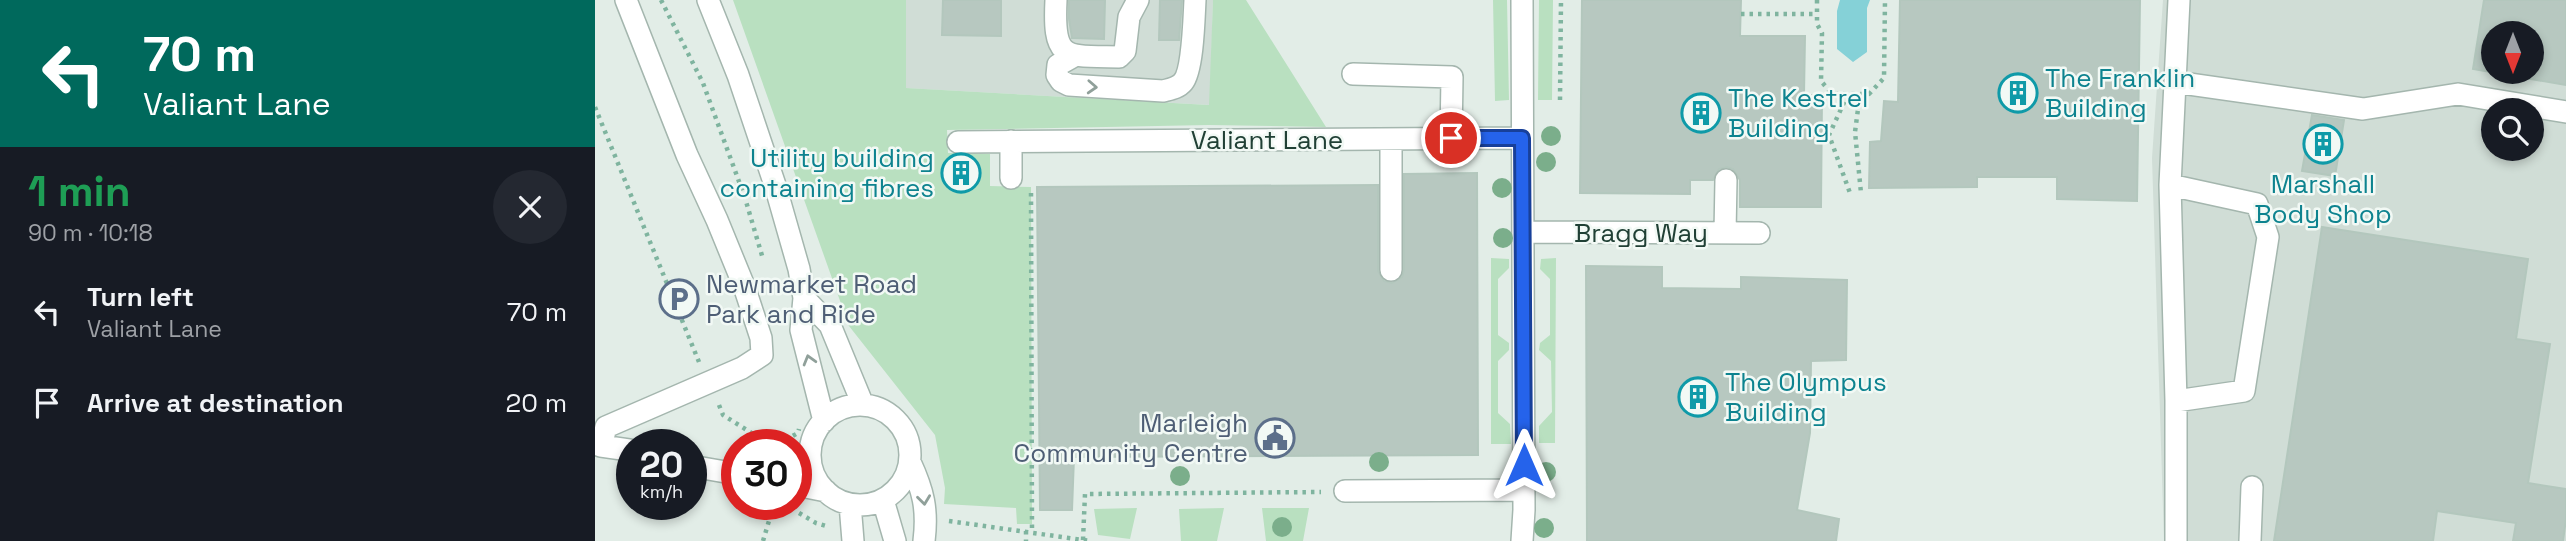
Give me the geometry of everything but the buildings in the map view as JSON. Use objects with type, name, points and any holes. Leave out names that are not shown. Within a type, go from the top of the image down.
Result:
[{"type":"street","points":[[616,448],[598,445],[606,427],[742,368],[762,355],[761,338],[717,220],[687,155],[626,0]]},
{"type":"street","points":[[708,0],[738,75],[775,185],[799,269],[804,298],[801,330],[811,429]]},
{"type":"street","points":[[1056,0],[1055,30],[1057,42],[1064,51],[1074,56],[1119,58],[1125,51],[1129,17],[1137,0]]},
{"type":"street","points":[[1074,56],[1058,65],[1057,75],[1069,85],[1163,91],[1174,89],[1182,84],[1187,76],[1195,0]]},
{"type":"street","points":[[1522,541],[1523,0]]},
{"type":"street","points":[[2176,541],[2176,401],[2170,185],[2179,0]]},
{"type":"street","points":[[1353,74],[1452,77],[1451,138]]},
{"type":"street","points":[[2175,82],[2363,109],[2458,94],[2566,112]]},
{"type":"street","name":"Valiant Lane","points":[[958,142],[1522,138]]},
{"type":"street","points":[[1391,139],[1391,270]]},
{"type":"street","points":[[1011,141],[1021,183]]},
{"type":"street","points":[[1724,233],[1726,180]]},
{"type":"street","points":[[2170,185],[2257,204],[2268,237],[2244,391],[2176,401]]},
{"type":"street","name":"Bragg Way","points":[[1523,232],[1759,233]]},
{"type":"street","points":[[804,298],[830,325],[863,405]]},
{"type":"street","points":[[812,433],[835,412],[849,406],[863,405],[880,409],[893,417],[904,430],[910,445],[910,462],[905,477],[896,491],[883,500],[867,505],[850,504],[826,491],[812,488]]},
{"type":"street","points":[[910,462],[923,491],[926,518],[924,541]]},
{"type":"street","points":[[812,468],[826,491]]},
{"type":"street","points":[[2250,541],[2252,487]]},
{"type":"street","points":[[1345,492],[1524,491]]},
{"type":"street","points":[[883,500],[895,541]]},
{"type":"street","points":[[850,504],[853,541]]},
{"type":"path","points":[[1560,0],[1560,100]]},
{"type":"path","points":[[1817,0],[1817,24],[1822,33],[1821,81],[1832,94],[1869,94],[1884,78],[1885,0]]},
{"type":"path","points":[[1741,14],[1817,14]]},
{"type":"path","points":[[1848,94],[1829,135],[1850,193]]},
{"type":"path","points":[[1860,94],[1855,132],[1861,193]]},
{"type":"path","points":[[595,107],[723,415],[745,429]]},
{"type":"path","points":[[1021,183],[1029,531],[1026,541]]},
{"type":"path","points":[[1083,540],[1085,494],[1345,492]]},
{"type":"path","points":[[763,541],[769,520]]},
{"type":"path","points":[[954,522],[1090,541]]},
{"type":"shaded area","points":[[906,0],[1213,0],[1210,105],[905,88]]},
{"type":"shaded area","points":[[2163,0],[2566,0],[2566,541],[2164,541],[2152,158]]},
{"type":"green space","points":[[733,0],[906,0],[906,88],[1209,105],[1213,0],[1246,0],[1326,127],[1209,125],[947,130],[948,153],[990,154],[990,186],[1031,187],[1032,524],[1017,524],[1016,508],[944,504],[945,488],[935,435],[849,326]]},
{"type":"green space","points":[[1493,0],[1507,0],[1509,100],[1495,101]]},
{"type":"green space","points":[[1539,0],[1553,0],[1552,100],[1538,100]]},
{"type":"green space","points":[[1491,258],[1509,259],[1509,268],[1498,279],[1498,335],[1509,343],[1509,350],[1498,361],[1498,413],[1510,424],[1511,444],[1491,444]]},
{"type":"green space","points":[[1556,258],[1555,443],[1539,443],[1539,426],[1552,412],[1551,361],[1539,350],[1540,343],[1550,335],[1550,279],[1540,269],[1541,259]]},
{"type":"green space","points":[[1137,508],[1130,539],[1098,535],[1094,509]]},
{"type":"green space","points":[[1224,508],[1217,541],[1181,541],[1179,509]]},
{"type":"green space","points":[[1262,508],[1309,508],[1303,541],[1266,541]]},
{"type":"water","points":[[1840,0],[1870,0],[1867,8],[1867,52],[1853,62],[1837,49],[1837,11]]},
{"type":"place","name":"The Franklin Building","points":[[2018,93]]},
{"type":"place","name":"The Kestrel Building","points":[[1701,113]]},
{"type":"place","name":"Marshall Body Shop","points":[[2323,144]]},
{"type":"place","name":"Utility building containing fibres","points":[[961,173]]},
{"type":"place","name":"Newmarket Road Park and Ride","points":[[679,299]]},
{"type":"place","name":"The Olympus Building","points":[[1698,397]]},
{"type":"place","name":"Marleigh Community Centre","points":[[1275,438]]},
{"type":"route","points":[[1451,138],[1522,138],[1524,465]]}]
